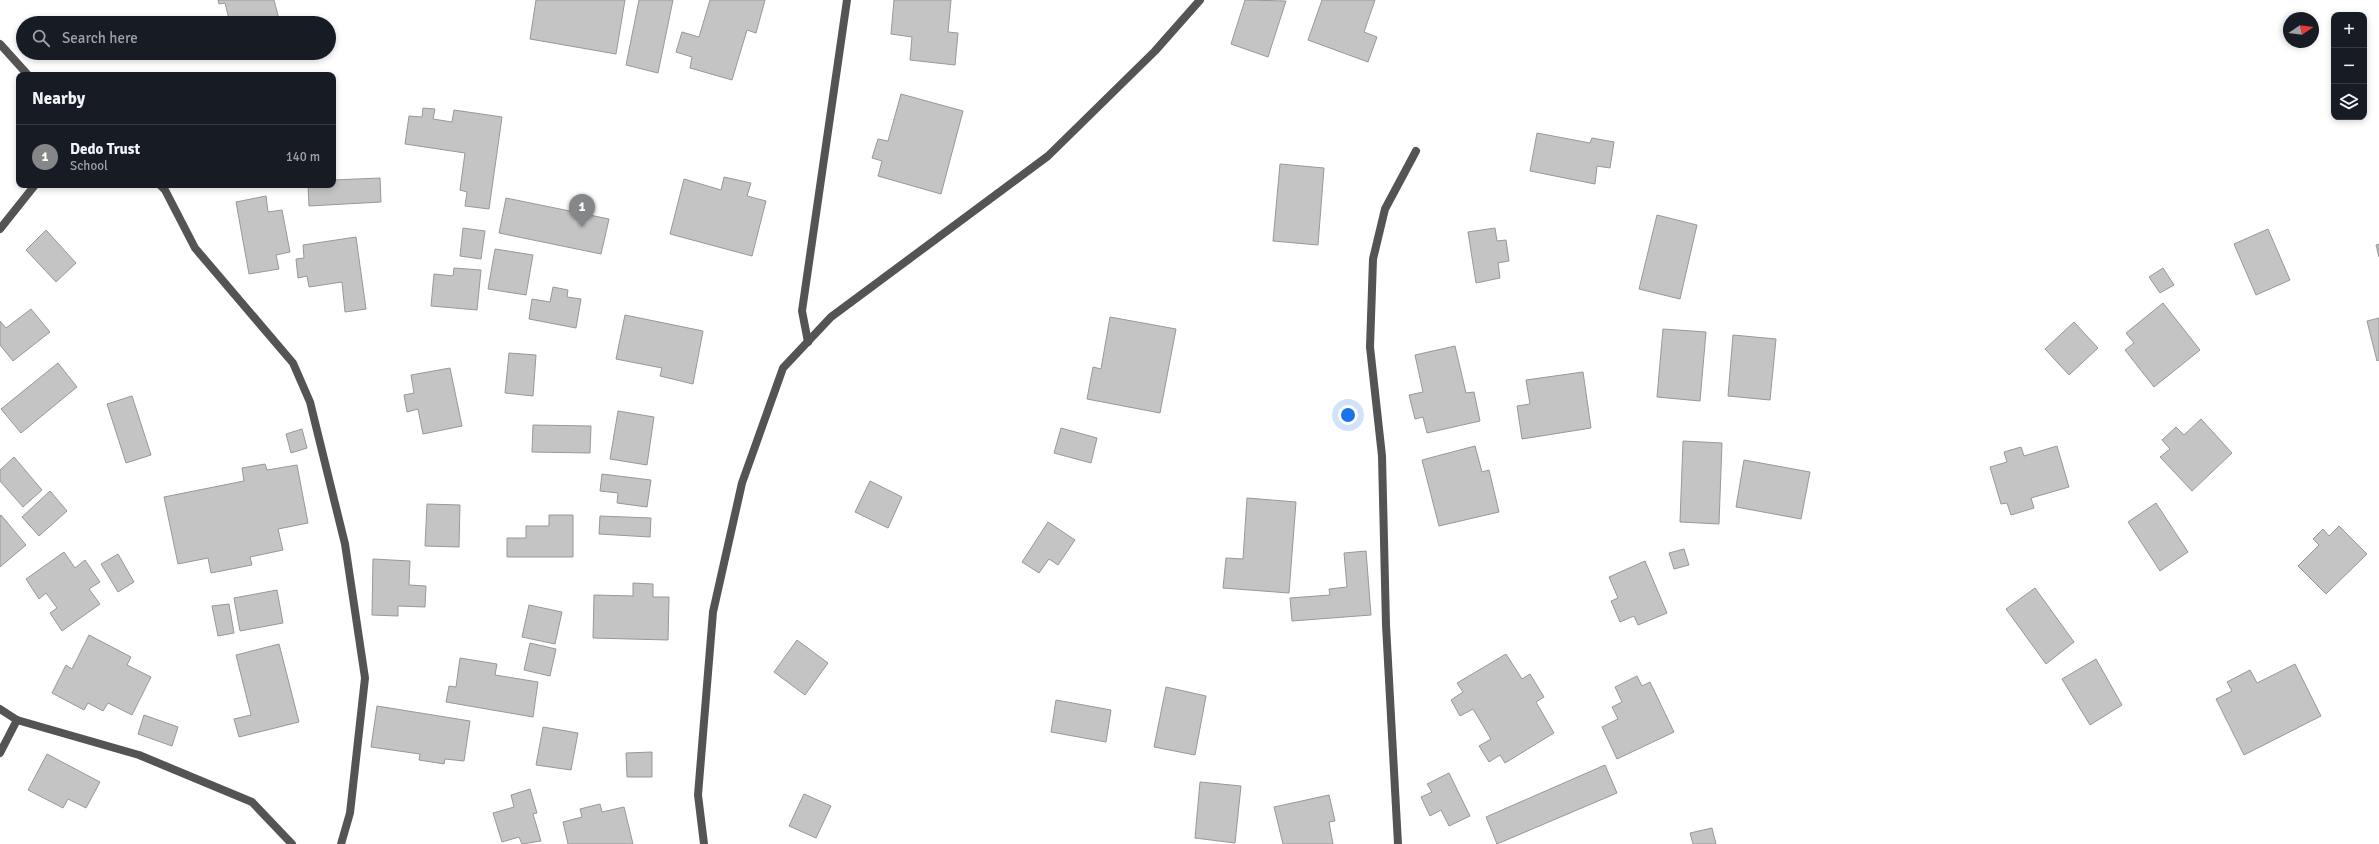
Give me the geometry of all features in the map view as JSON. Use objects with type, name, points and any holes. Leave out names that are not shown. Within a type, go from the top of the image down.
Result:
[{"type":"street","points":[[808,342],[802,311],[847,0]]},
{"type":"street","points":[[704,844],[698,795],[713,612],[744,476],[783,368],[831,317],[1048,156],[1154,51],[1200,0]]},
{"type":"street","points":[[0,44],[25,72]]},
{"type":"street","points":[[1398,844],[1386,625],[1382,456],[1370,347],[1375,252],[1385,208],[1416,151]]},
{"type":"street","points":[[0,229],[33,188]]},
{"type":"street","points":[[163,188],[195,248],[293,363],[310,402],[345,544],[365,678],[350,813],[341,844]]},
{"type":"street","points":[[0,709],[17,720],[139,755],[252,802],[292,844]]},
{"type":"street","points":[[0,753],[17,720]]},
{"type":"building","points":[[218,0],[274,0],[278,16],[228,16],[225,3],[219,4]]},
{"type":"building","points":[[536,0],[625,0],[616,54],[530,39]]},
{"type":"building","points":[[639,0],[673,0],[658,73],[626,65]]},
{"type":"building","points":[[710,0],[765,0],[756,33],[747,30],[732,80],[690,68],[692,57],[676,52],[682,32],[699,37]]},
{"type":"building","points":[[894,0],[951,0],[948,32],[958,33],[955,65],[910,60],[912,37],[891,34]]},
{"type":"building","points":[[1245,0],[1286,1],[1268,57],[1231,44]]},
{"type":"building","points":[[1322,0],[1375,0],[1364,32],[1377,37],[1368,62],[1308,40]]},
{"type":"building","points":[[901,94],[963,111],[941,194],[878,176],[882,161],[872,158],[878,139],[888,141]]},
{"type":"building","points":[[423,108],[435,109],[433,119],[452,122],[454,110],[502,117],[489,209],[465,206],[467,192],[460,190],[465,153],[405,144],[409,116],[422,117]]},
{"type":"building","points":[[1537,133],[1590,143],[1592,138],[1614,142],[1610,168],[1597,166],[1595,184],[1530,171]]},
{"type":"building","points":[[1280,164],[1324,168],[1318,245],[1273,241]]},
{"type":"building","points":[[724,177],[751,183],[747,196],[766,201],[752,256],[670,234],[684,179],[721,190]]},
{"type":"building","points":[[380,178],[381,202],[309,206],[308,188],[336,188],[336,180]]},
{"type":"building","points":[[266,196],[268,212],[282,210],[290,252],[276,255],[279,269],[249,274],[236,202]]},
{"type":"building","points":[[506,198],[609,219],[601,254],[499,233]]},
{"type":"building","points":[[1657,215],[1697,225],[1680,299],[1639,289]]},
{"type":"building","points":[[463,228],[485,231],[481,259],[460,256]]},
{"type":"building","points":[[1495,228],[1497,241],[1506,240],[1509,261],[1498,263],[1500,278],[1476,283],[1468,232]]},
{"type":"building","points":[[2268,229],[2290,280],[2256,295],[2234,244]]},
{"type":"building","points":[[46,230],[76,263],[56,282],[26,250]]},
{"type":"building","points":[[356,237],[366,309],[345,312],[342,282],[309,287],[307,276],[298,278],[296,259],[304,258],[303,245]]},
{"type":"building","points":[[2379,244],[2379,257],[2376,245]]},
{"type":"building","points":[[495,249],[533,255],[526,295],[488,289]]},
{"type":"building","points":[[454,268],[481,270],[477,310],[431,306],[434,274],[453,276]]},
{"type":"building","points":[[2163,268],[2174,285],[2160,293],[2149,277]]},
{"type":"building","points":[[553,287],[568,290],[567,297],[581,299],[576,328],[529,319],[532,299],[550,302]]},
{"type":"building","points":[[2163,303],[2200,350],[2154,387],[2125,350],[2134,343],[2126,333]]},
{"type":"building","points":[[31,309],[50,332],[13,361],[0,345],[0,321],[6,328]]},
{"type":"building","points":[[625,315],[703,331],[693,384],[660,376],[662,368],[616,359]]},
{"type":"building","points":[[1110,317],[1176,329],[1160,413],[1087,399],[1093,367],[1101,369]]},
{"type":"building","points":[[2379,318],[2379,360],[2377,361],[2367,321]]},
{"type":"building","points":[[2074,322],[2098,348],[2069,375],[2045,349]]},
{"type":"building","points":[[1663,329],[1706,332],[1700,401],[1657,397]]},
{"type":"building","points":[[1733,335],[1776,339],[1770,400],[1728,396]]},
{"type":"building","points":[[1455,346],[1466,393],[1474,392],[1480,421],[1427,433],[1423,417],[1415,419],[1409,395],[1423,392],[1415,355]]},
{"type":"building","points":[[509,353],[536,355],[533,396],[505,393]]},
{"type":"building","points":[[58,363],[77,387],[21,433],[1,409]]},
{"type":"building","points":[[450,368],[462,426],[423,434],[418,409],[407,412],[404,395],[414,393],[411,375]]},
{"type":"building","points":[[1583,372],[1591,428],[1522,439],[1517,406],[1530,404],[1526,380]]},
{"type":"building","points":[[132,396],[151,455],[126,463],[107,404]]},
{"type":"building","points":[[618,411],[654,417],[647,465],[610,459]]},
{"type":"building","points":[[2201,419],[2232,453],[2192,491],[2160,457],[2170,449],[2162,440],[2176,427],[2184,435]]},
{"type":"building","points":[[533,425],[591,426],[590,453],[532,452]]},
{"type":"building","points":[[1061,428],[1097,438],[1091,463],[1054,453]]},
{"type":"building","points":[[302,429],[307,448],[291,453],[286,434]]},
{"type":"building","points":[[1683,441],[1722,443],[1719,524],[1680,522]]},
{"type":"building","points":[[1475,446],[1482,472],[1489,470],[1499,512],[1439,526],[1422,460]]},
{"type":"building","points":[[2057,446],[2069,487],[2031,498],[2034,508],[2011,515],[2007,503],[2001,504],[1990,467],[2007,462],[2004,452],[2021,447],[2024,456]]},
{"type":"building","points":[[14,457],[42,490],[23,507],[0,481],[0,470]]},
{"type":"building","points":[[1744,460],[1810,472],[1801,519],[1736,507]]},
{"type":"building","points":[[265,464],[267,470],[297,465],[308,523],[278,529],[283,550],[250,557],[252,565],[211,573],[208,558],[178,564],[164,497],[244,481],[242,468]]},
{"type":"building","points":[[602,474],[651,480],[647,507],[617,503],[618,493],[600,491]]},
{"type":"building","points":[[870,481],[902,497],[888,528],[855,512]]},
{"type":"building","points":[[50,491],[67,511],[39,536],[22,517]]},
{"type":"building","points":[[1247,498],[1296,502],[1289,593],[1223,588],[1226,558],[1243,559]]},
{"type":"building","points":[[2156,503],[2188,552],[2160,571],[2128,522]]},
{"type":"building","points":[[427,504],[460,505],[459,547],[425,546]]},
{"type":"building","points":[[1,515],[26,545],[0,567],[0,516]]},
{"type":"building","points":[[549,515],[573,515],[573,557],[507,557],[507,538],[526,538],[526,526],[549,526]]},
{"type":"building","points":[[600,516],[651,518],[650,537],[599,534]]},
{"type":"building","points":[[1048,522],[1075,540],[1058,565],[1049,559],[1039,573],[1022,562]]},
{"type":"building","points":[[2339,526],[2367,554],[2326,594],[2298,566],[2319,545],[2313,539],[2323,529],[2329,536]]},
{"type":"building","points":[[1684,549],[1689,565],[1674,569],[1669,553]]},
{"type":"building","points":[[1366,551],[1371,615],[1292,621],[1290,598],[1330,595],[1329,589],[1347,587],[1344,553]]},
{"type":"building","points":[[64,552],[75,568],[85,560],[100,582],[89,589],[100,604],[62,631],[50,613],[57,608],[46,593],[39,599],[26,579]]},
{"type":"building","points":[[118,554],[134,582],[118,592],[101,564]]},
{"type":"building","points":[[373,559],[410,561],[409,585],[426,586],[425,607],[398,606],[398,616],[372,615]]},
{"type":"building","points":[[1645,561],[1667,613],[1638,625],[1634,616],[1620,622],[1611,601],[1618,598],[1609,577]]},
{"type":"building","points":[[633,583],[653,584],[653,597],[669,597],[668,640],[593,638],[594,595],[633,596]]},
{"type":"building","points":[[2035,588],[2074,642],[2046,664],[2006,609]]},
{"type":"building","points":[[277,590],[283,623],[240,631],[234,598]]},
{"type":"building","points":[[229,604],[234,633],[218,636],[212,606]]},
{"type":"building","points":[[529,605],[562,612],[555,644],[522,637]]},
{"type":"building","points":[[89,635],[131,657],[127,665],[151,677],[132,715],[108,703],[103,711],[88,703],[84,710],[52,693],[66,665],[72,669]]},
{"type":"building","points":[[797,640],[828,663],[805,695],[774,672]]},
{"type":"building","points":[[530,643],[556,649],[550,676],[524,670]]},
{"type":"building","points":[[279,644],[299,722],[239,737],[234,719],[251,715],[236,655]]},
{"type":"building","points":[[1506,654],[1522,679],[1530,674],[1544,697],[1536,702],[1554,733],[1505,763],[1500,755],[1489,762],[1479,746],[1491,739],[1473,709],[1460,716],[1451,700],[1463,692],[1457,683]]},
{"type":"building","points":[[460,658],[497,664],[495,675],[538,682],[533,717],[446,702],[449,686],[456,687]]},
{"type":"building","points":[[2096,659],[2122,705],[2090,725],[2062,679]]},
{"type":"building","points":[[2295,664],[2321,716],[2244,755],[2216,699],[2232,691],[2227,682],[2250,670],[2257,683]]},
{"type":"building","points":[[1637,676],[1642,686],[1650,682],[1674,732],[1617,759],[1602,727],[1618,719],[1612,707],[1622,702],[1615,687]]},
{"type":"building","points":[[1166,687],[1206,696],[1195,755],[1154,747]]},
{"type":"building","points":[[1056,700],[1111,710],[1106,742],[1051,732]]},
{"type":"building","points":[[377,706],[470,721],[464,761],[445,759],[444,764],[419,760],[420,754],[371,747]]},
{"type":"building","points":[[144,715],[178,727],[172,746],[138,734]]},
{"type":"building","points":[[543,727],[578,733],[571,770],[536,765]]},
{"type":"building","points":[[652,752],[652,777],[627,777],[626,753]]},
{"type":"building","points":[[47,754],[100,782],[86,808],[68,799],[63,808],[28,790]]},
{"type":"building","points":[[1605,765],[1617,793],[1497,844],[1486,817]]},
{"type":"building","points":[[1449,773],[1470,816],[1449,826],[1441,810],[1430,816],[1421,797],[1432,792],[1427,784]]},
{"type":"building","points":[[1200,782],[1241,786],[1235,843],[1195,838]]},
{"type":"building","points":[[530,789],[537,813],[533,814],[541,841],[522,844],[519,837],[502,842],[493,813],[514,807],[511,795]]},
{"type":"building","points":[[804,794],[831,806],[816,838],[789,826]]},
{"type":"building","points":[[1329,795],[1335,821],[1329,822],[1333,844],[1283,844],[1274,807]]},
{"type":"building","points":[[600,804],[602,812],[624,807],[633,844],[568,844],[563,822],[582,817],[580,809]]},
{"type":"building","points":[[1712,828],[1716,844],[1693,844],[1690,833]]},
{"type":"place","name":"Dedo Trust","points":[[582,227]]}]
